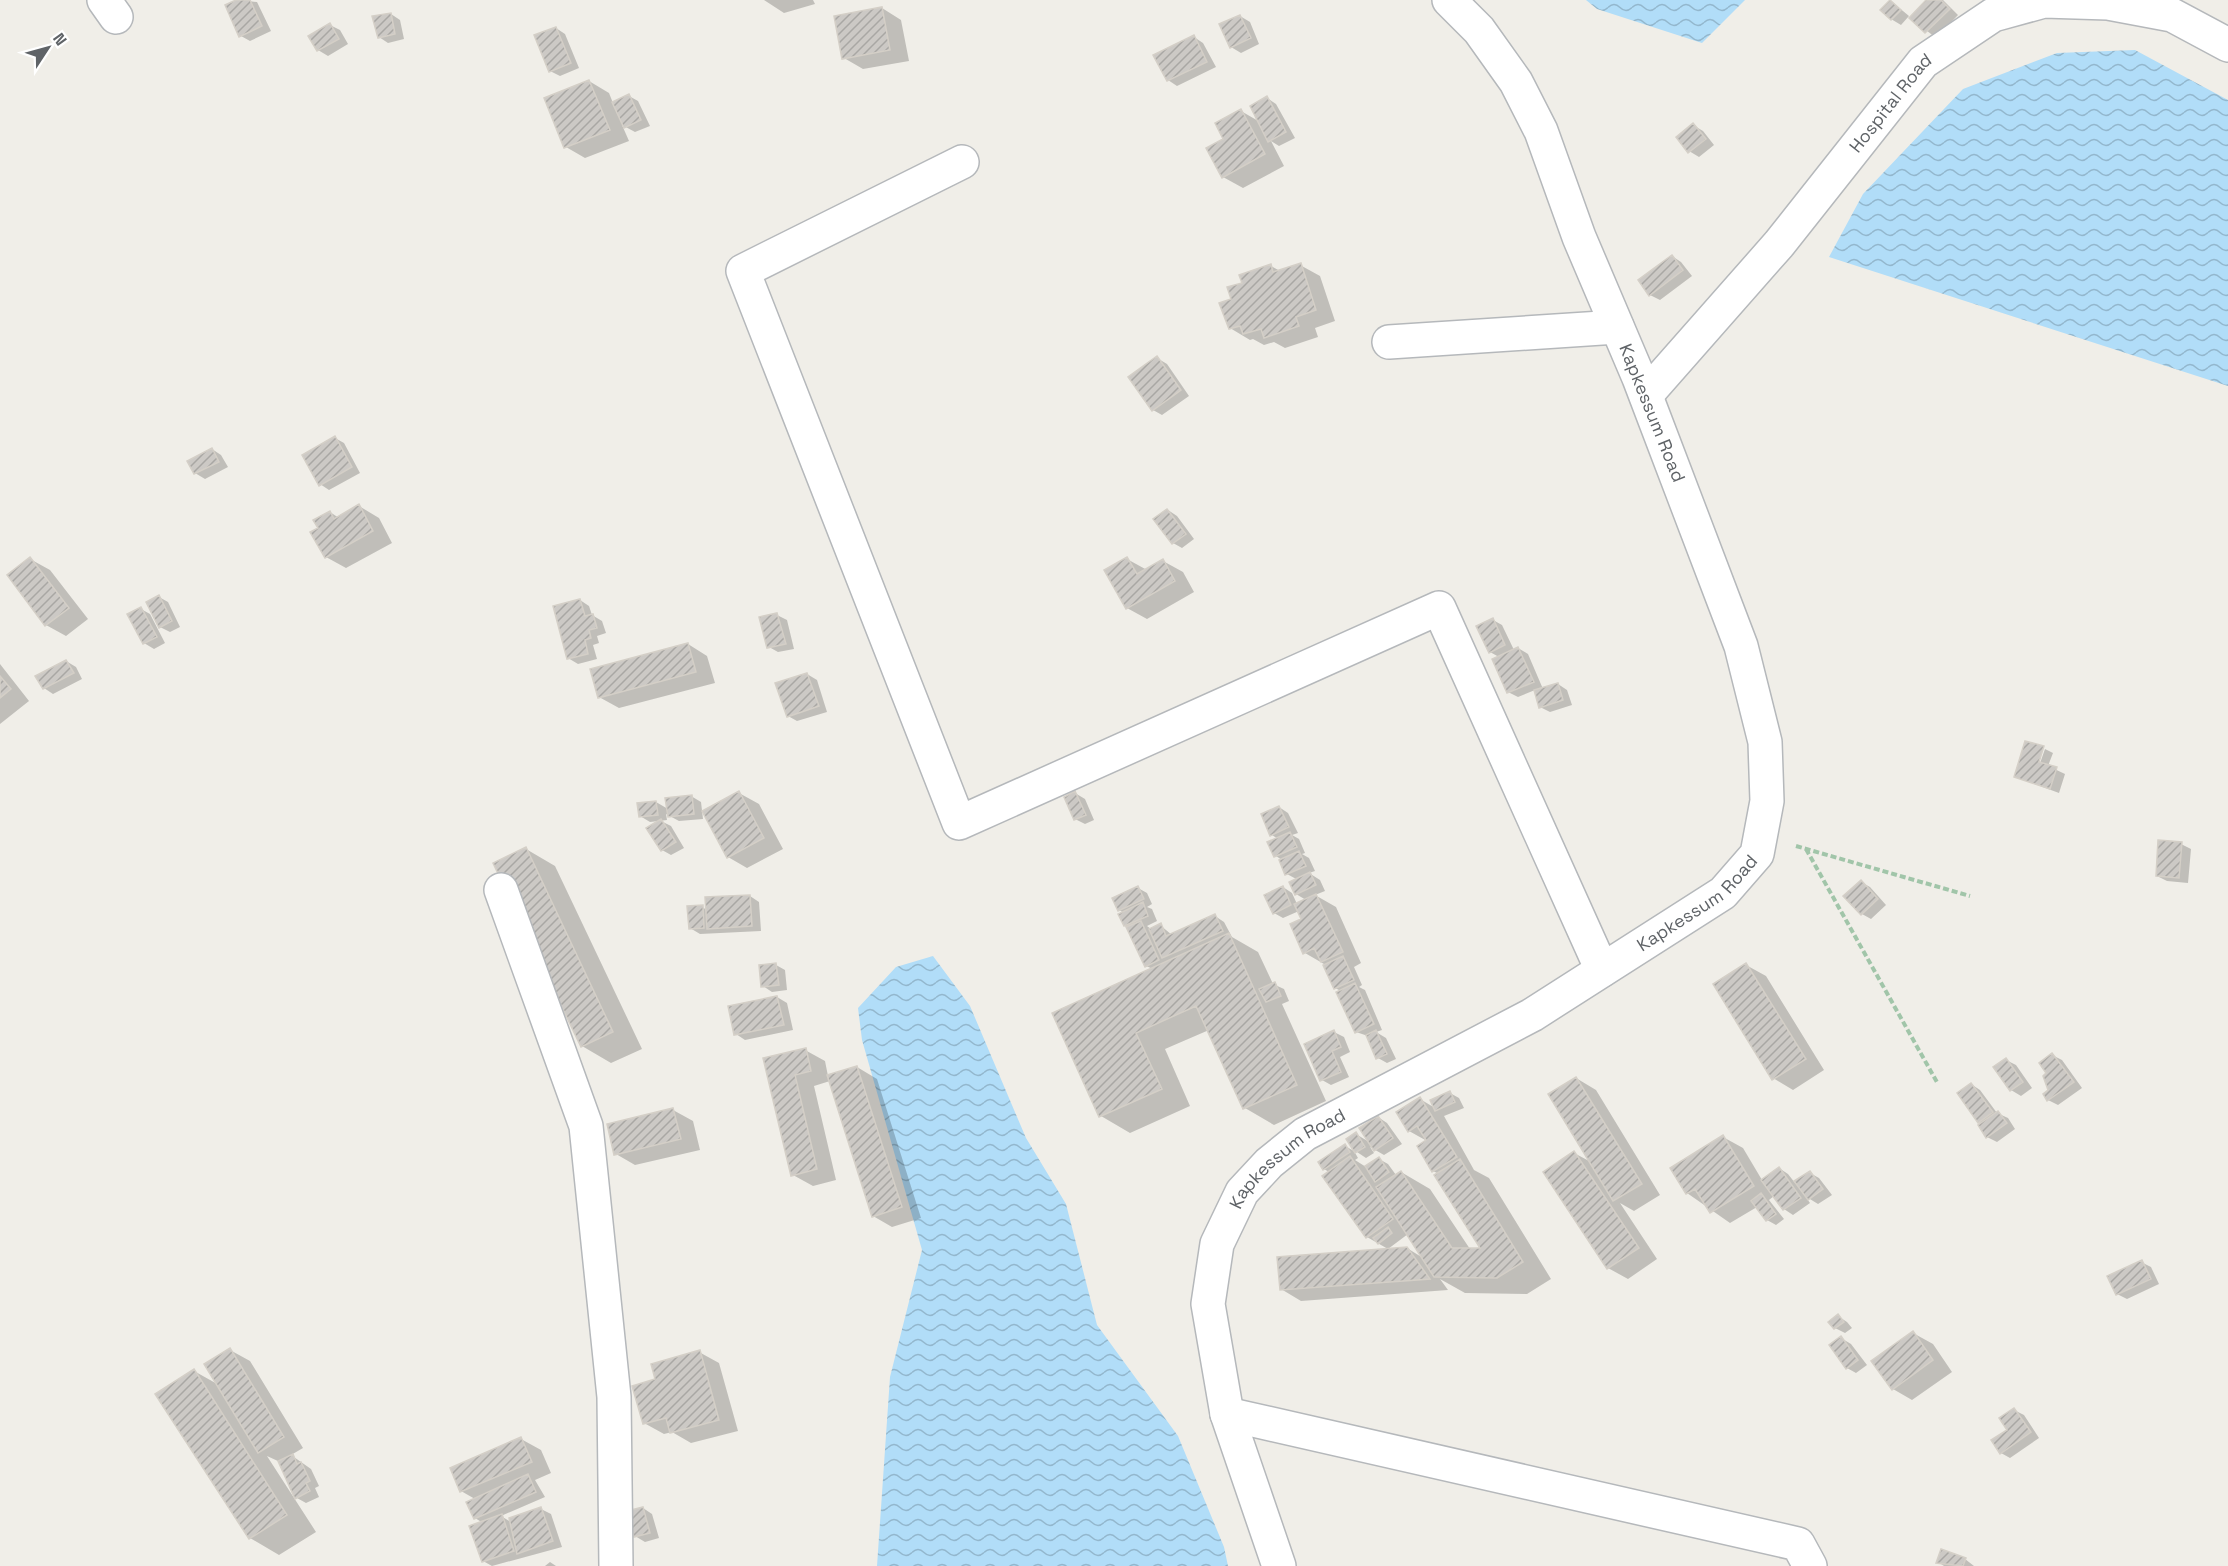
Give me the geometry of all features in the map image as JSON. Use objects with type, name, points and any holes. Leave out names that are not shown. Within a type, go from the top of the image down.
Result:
[{"type":"street","name":"Kapkessum Road","points":[[1278,1566],[1227,1414],[1208,1304],[1217,1244],[1242,1192],[1269,1162],[1305,1134],[1532,1015],[1723,893],[1757,855],[1767,801],[1765,742],[1741,646],[1646,395],[1579,237],[1541,131],[1516,82],[1479,30],[1449,0]]},
{"type":"street","name":"Hospital Road","points":[[1646,395],[1779,244],[1923,62],[1993,15],[2017,4],[2044,1],[2108,3],[2172,15],[2228,45]]},
{"type":"street","points":[[962,162],[743,271],[959,823],[1440,608],[1602,970]]},
{"type":"street","points":[[1389,342],[1617,327]]},
{"type":"street","points":[[501,890],[586,1126],[614,1397],[616,1566]]},
{"type":"street","points":[[1227,1414],[1798,1544],[1810,1566]]},
{"type":"path","points":[[1761,836],[1970,896]]},
{"type":"path","points":[[1806,849],[1938,1084]]},
{"type":"water","points":[[1586,0],[1745,0],[1702,43],[1597,9]]},
{"type":"water","points":[[2135,50],[2228,100],[2228,386],[1829,257],[1863,194],[1963,89],[2057,53]]},
{"type":"water","points":[[933,956],[970,1006],[1026,1138],[1066,1204],[1097,1325],[1178,1436],[1224,1547],[1228,1566],[877,1566],[890,1377],[922,1250],[862,1040],[858,1008],[896,967]]},
{"type":"building","points":[[236,0],[250,0],[262,26],[239,37],[225,5]]},
{"type":"building","points":[[1890,0],[1901,10],[1891,20],[1880,10]]},
{"type":"building","points":[[1926,0],[1941,0],[1950,9],[1925,33],[1909,18]]},
{"type":"building","points":[[882,7],[890,50],[842,59],[834,16]]},
{"type":"building","points":[[391,13],[395,34],[378,38],[372,16]]},
{"type":"building","points":[[1240,15],[1251,38],[1230,48],[1219,24]]},
{"type":"building","points":[[330,23],[339,39],[317,51],[308,36]]},
{"type":"building","points":[[556,27],[571,63],[549,72],[534,35]]},
{"type":"building","points":[[1194,35],[1207,62],[1167,81],[1153,55]]},
{"type":"building","points":[[589,80],[610,130],[564,148],[544,98]]},
{"type":"building","points":[[629,94],[641,120],[624,128],[612,102]]},
{"type":"building","points":[[1267,96],[1286,132],[1268,142],[1250,106]]},
{"type":"building","points":[[1241,109],[1265,154],[1222,178],[1206,148],[1223,139],[1215,123]]},
{"type":"building","points":[[1693,123],[1706,139],[1688,153],[1676,137]]},
{"type":"building","points":[[1672,255],[1683,270],[1649,296],[1638,280]]},
{"type":"building","points":[[1301,263],[1316,310],[1296,317],[1299,326],[1264,338],[1261,329],[1243,334],[1240,326],[1229,329],[1219,303],[1231,299],[1227,287],[1242,283],[1239,275],[1271,264],[1273,272]]},
{"type":"building","points":[[1157,356],[1181,390],[1152,411],[1128,377]]},
{"type":"building","points":[[335,436],[352,467],[319,486],[302,455]]},
{"type":"building","points":[[212,448],[219,462],[194,474],[187,461]]},
{"type":"building","points":[[359,504],[373,531],[325,558],[310,532],[318,528],[313,520],[330,511],[334,519]]},
{"type":"building","points":[[1167,509],[1186,534],[1172,544],[1153,519]]},
{"type":"building","points":[[30,557],[69,608],[45,626],[7,575]]},
{"type":"building","points":[[1127,557],[1137,574],[1163,559],[1175,581],[1126,609],[1104,570]]},
{"type":"building","points":[[159,595],[172,621],[159,628],[146,602]]},
{"type":"building","points":[[580,599],[585,616],[593,614],[597,628],[589,630],[591,638],[585,640],[588,654],[567,659],[553,606]]},
{"type":"building","points":[[141,607],[157,637],[143,644],[127,614]]},
{"type":"building","points":[[777,613],[786,644],[767,648],[759,617]]},
{"type":"building","points":[[1493,618],[1505,645],[1489,653],[1476,626]]},
{"type":"building","points":[[688,643],[696,672],[598,698],[590,669]]},
{"type":"building","points":[[1518,647],[1534,682],[1507,693],[1492,659]]},
{"type":"building","points":[[66,660],[74,673],[43,689],[35,676]]},
{"type":"building","points":[[807,673],[819,706],[787,717],[775,683]]},
{"type":"building","points":[[0,676],[11,689],[0,698]]},
{"type":"building","points":[[1558,683],[1563,700],[1539,708],[1534,690]]},
{"type":"building","points":[[2025,741],[2044,746],[2039,762],[2057,767],[2050,789],[2014,777]]},
{"type":"building","points":[[739,791],[764,838],[727,858],[702,811]]},
{"type":"building","points":[[1075,791],[1086,815],[1074,820],[1064,797]]},
{"type":"building","points":[[692,795],[694,814],[668,817],[665,798]]},
{"type":"building","points":[[656,801],[658,815],[639,817],[637,803]]},
{"type":"building","points":[[1279,806],[1289,827],[1270,836],[1261,814]]},
{"type":"building","points":[[661,819],[676,842],[661,851],[646,828]]},
{"type":"building","points":[[1290,832],[1297,847],[1274,857],[1267,842]]},
{"type":"building","points":[[2158,840],[2182,842],[2179,878],[2156,876]]},
{"type":"building","points":[[526,847],[613,1032],[581,1047],[493,863]]},
{"type":"building","points":[[1299,851],[1306,866],[1285,875],[1279,860]]},
{"type":"building","points":[[1310,872],[1316,885],[1295,895],[1289,882]]},
{"type":"building","points":[[1861,880],[1878,899],[1861,915],[1843,896]]},
{"type":"building","points":[[1138,886],[1144,899],[1118,911],[1112,898]]},
{"type":"building","points":[[1283,886],[1291,905],[1273,914],[1264,895]]},
{"type":"building","points":[[1316,894],[1343,952],[1321,962],[1314,948],[1303,954],[1290,924],[1301,919],[1294,904]]},
{"type":"building","points":[[750,895],[752,926],[707,929],[705,897]]},
{"type":"building","points":[[1143,902],[1148,916],[1124,926],[1118,914]]},
{"type":"building","points":[[703,905],[704,928],[689,929],[687,906]]},
{"type":"building","points":[[1215,914],[1223,931],[1162,958],[1149,929],[1161,923],[1166,936]]},
{"type":"building","points":[[1141,921],[1159,960],[1145,967],[1126,927]]},
{"type":"building","points":[[1229,933],[1297,1085],[1243,1109],[1196,1006],[1136,1033],[1162,1089],[1099,1117],[1052,1013]]},
{"type":"building","points":[[1343,956],[1354,980],[1334,989],[1323,965]]},
{"type":"building","points":[[776,963],[779,985],[761,987],[759,965]]},
{"type":"building","points":[[1746,963],[1806,1059],[1772,1080],[1713,984]]},
{"type":"building","points":[[1275,982],[1281,996],[1266,1002],[1259,989]]},
{"type":"building","points":[[1355,983],[1374,1024],[1355,1033],[1336,992]]},
{"type":"building","points":[[777,996],[784,1025],[734,1035],[728,1006]]},
{"type":"building","points":[[1334,1030],[1341,1047],[1332,1051],[1341,1072],[1320,1081],[1304,1044]]},
{"type":"building","points":[[1376,1030],[1387,1054],[1376,1059],[1366,1035]]},
{"type":"building","points":[[806,1048],[811,1071],[795,1075],[817,1169],[791,1176],[763,1058]]},
{"type":"building","points":[[2052,1053],[2074,1082],[2047,1101],[2043,1094],[2048,1090],[2043,1076],[2046,1073],[2039,1063]]},
{"type":"building","points":[[2006,1058],[2023,1082],[2010,1091],[1993,1067]]},
{"type":"building","points":[[857,1066],[902,1207],[872,1217],[827,1075]]},
{"type":"building","points":[[1576,1077],[1642,1184],[1613,1201],[1548,1094]]},
{"type":"building","points":[[1971,1083],[1993,1112],[1978,1123],[1957,1093]]},
{"type":"building","points":[[1450,1091],[1455,1102],[1435,1111],[1430,1100]]},
{"type":"building","points":[[1420,1097],[1457,1157],[1432,1172],[1417,1146],[1426,1140],[1417,1126],[1408,1132],[1396,1112]]},
{"type":"building","points":[[673,1108],[681,1139],[614,1155],[607,1124]]},
{"type":"building","points":[[1998,1111],[2007,1123],[1986,1138],[1978,1125]]},
{"type":"building","points":[[1378,1116],[1393,1138],[1374,1151],[1359,1128]]},
{"type":"building","points":[[1356,1132],[1365,1147],[1355,1153],[1346,1139]]},
{"type":"building","points":[[1723,1135],[1754,1186],[1710,1213],[1695,1189],[1686,1194],[1670,1168]]},
{"type":"building","points":[[1345,1144],[1350,1152],[1323,1170],[1318,1162]]},
{"type":"building","points":[[1574,1151],[1639,1248],[1607,1269],[1543,1172]]},
{"type":"building","points":[[1350,1156],[1393,1219],[1366,1238],[1322,1176]]},
{"type":"building","points":[[1379,1157],[1389,1172],[1375,1182],[1365,1166]]},
{"type":"building","points":[[1460,1159],[1523,1262],[1497,1278],[1434,1277],[1376,1187],[1401,1171],[1452,1248],[1480,1248],[1434,1175]]},
{"type":"building","points":[[1779,1167],[1801,1198],[1783,1210],[1761,1180]]},
{"type":"building","points":[[1810,1171],[1823,1189],[1808,1200],[1794,1181]]},
{"type":"building","points":[[1761,1193],[1776,1214],[1766,1221],[1751,1201]]},
{"type":"building","points":[[1388,1227],[1392,1233],[1378,1244],[1373,1238]]},
{"type":"building","points":[[1407,1247],[1430,1279],[1280,1290],[1277,1257]]},
{"type":"building","points":[[2142,1260],[2151,1279],[2116,1295],[2107,1276]]},
{"type":"building","points":[[1838,1314],[1844,1322],[1834,1329],[1828,1322]]},
{"type":"building","points":[[1913,1331],[1933,1360],[1892,1390],[1871,1361]]},
{"type":"building","points":[[1841,1336],[1858,1360],[1846,1369],[1829,1345]]},
{"type":"building","points":[[230,1348],[284,1437],[258,1453],[204,1364]]},
{"type":"building","points":[[700,1350],[719,1420],[670,1433],[666,1418],[643,1424],[632,1386],[655,1379],[651,1364]]},
{"type":"building","points":[[194,1369],[287,1515],[249,1539],[155,1394]]},
{"type":"building","points":[[2014,1408],[2031,1432],[2000,1454],[1991,1440],[2007,1430],[1999,1418]]},
{"type":"building","points":[[521,1437],[532,1462],[460,1492],[450,1468]]},
{"type":"building","points":[[293,1454],[297,1464],[301,1462],[310,1481],[306,1483],[310,1491],[295,1499],[278,1461]]},
{"type":"building","points":[[528,1474],[536,1492],[474,1519],[466,1502]]},
{"type":"building","points":[[541,1507],[553,1541],[517,1554],[509,1518]]},
{"type":"building","points":[[643,1507],[650,1533],[634,1537],[627,1511]]},
{"type":"building","points":[[502,1514],[514,1551],[482,1562],[469,1526]]},
{"type":"building","points":[[1941,1549],[1966,1558],[1963,1566],[1936,1563]]}]
